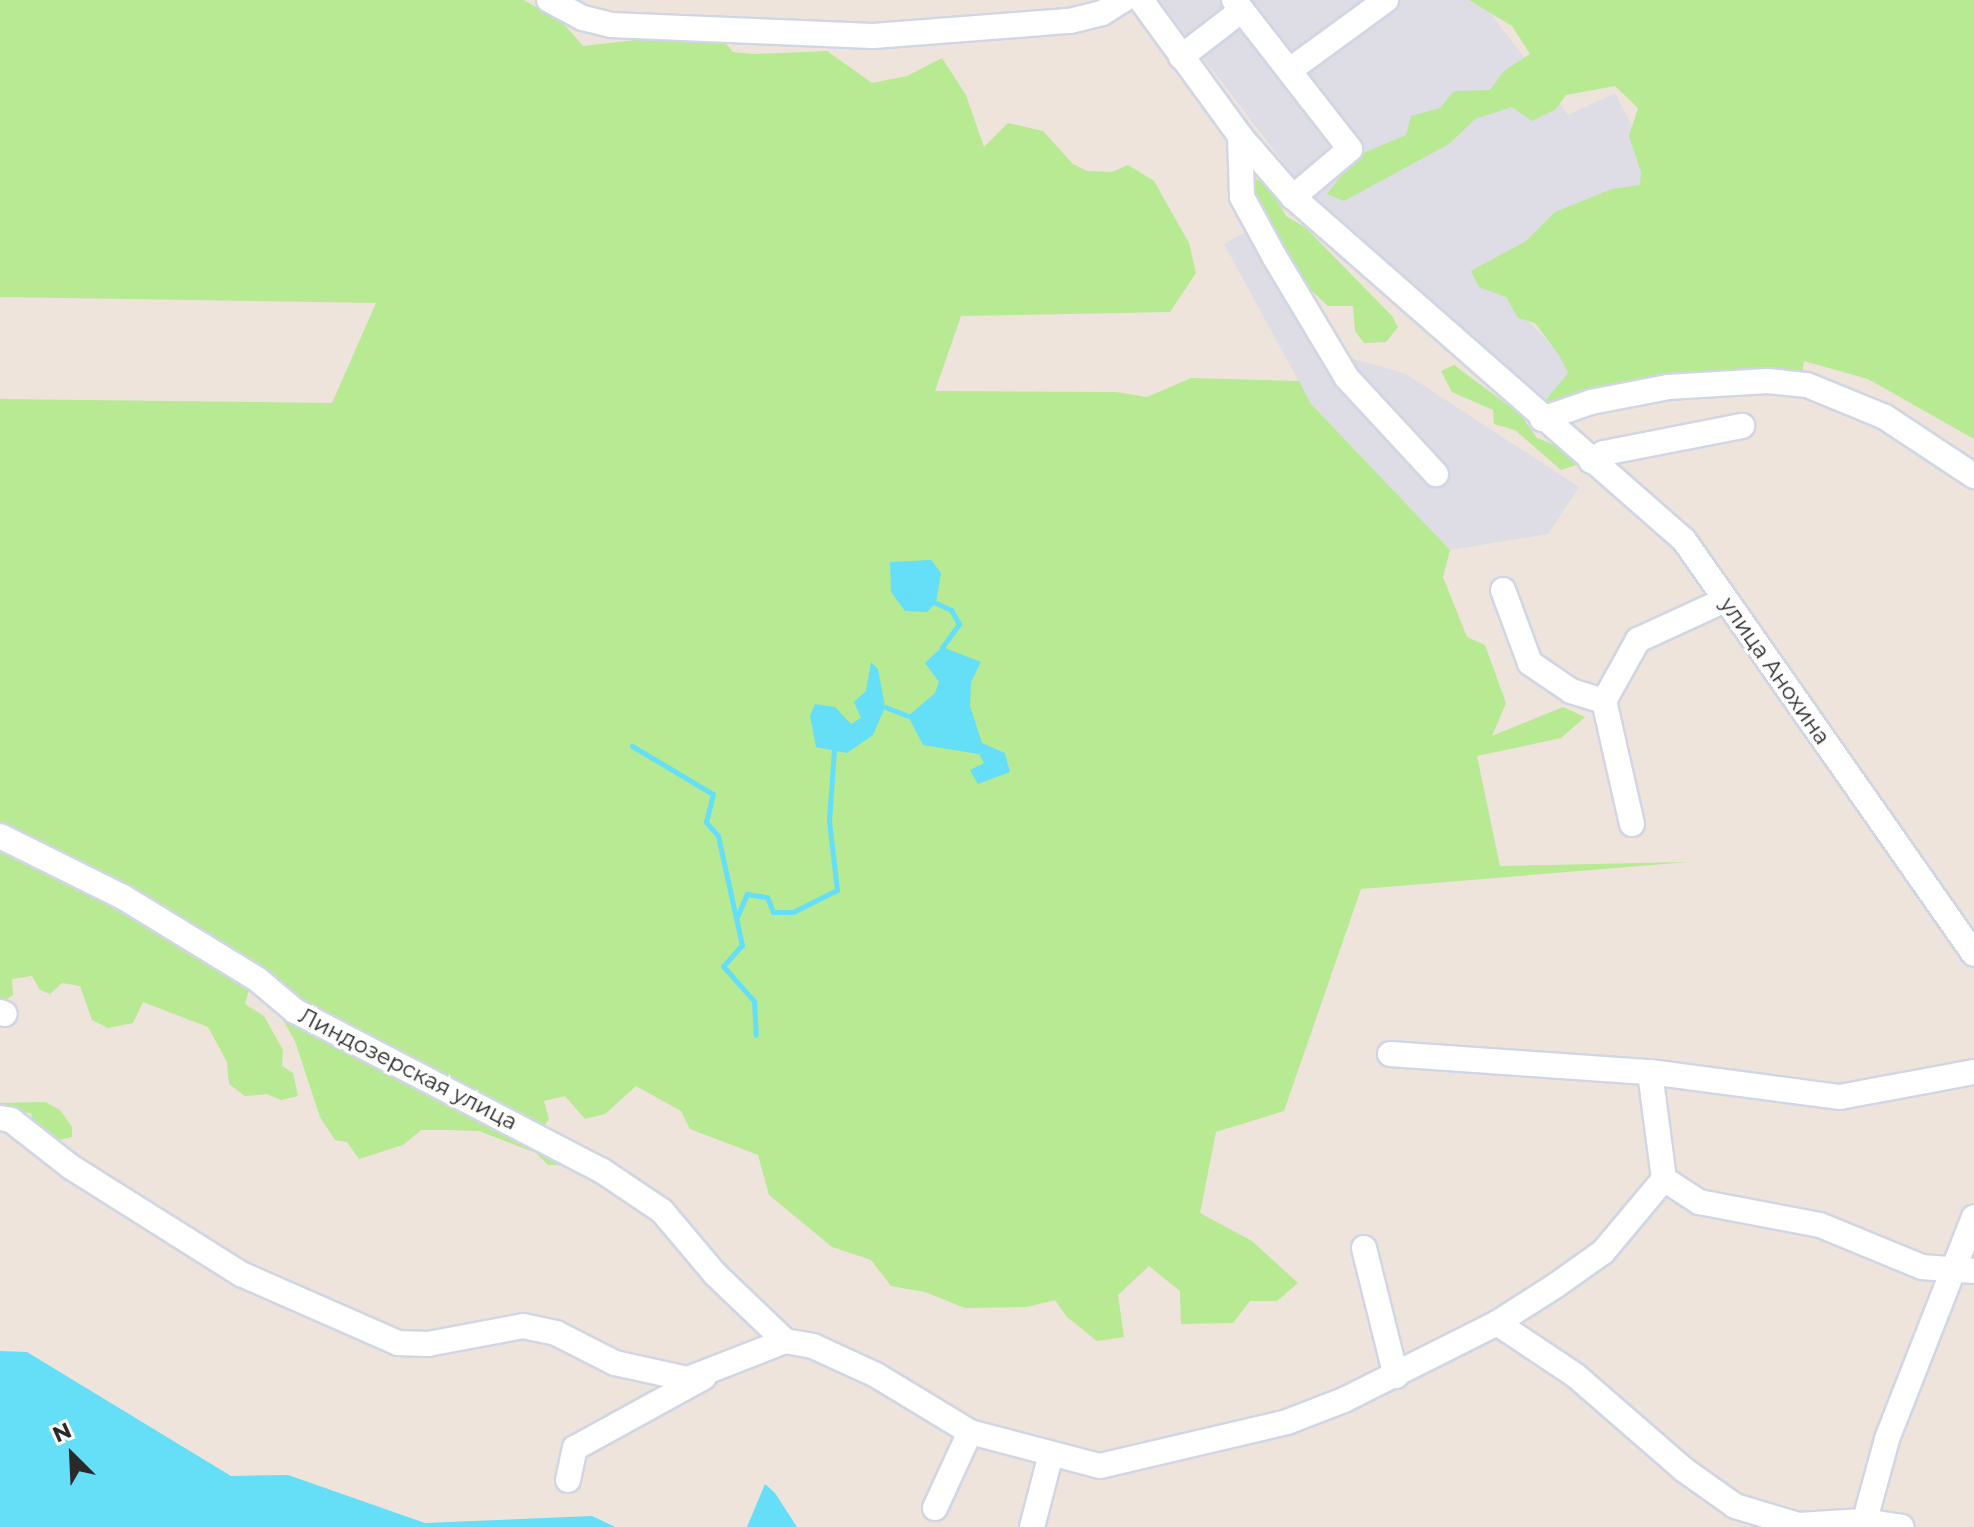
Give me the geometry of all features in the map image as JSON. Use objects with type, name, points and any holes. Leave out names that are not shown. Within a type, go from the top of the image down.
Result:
[{"type":"street","points":[[549,0],[583,18],[611,25],[873,36],[1070,21],[1102,13],[1123,0]]},
{"type":"street","name":"улица Анохина","points":[[1141,0],[1240,136],[1293,197],[1542,419],[1684,540],[1974,954]]},
{"type":"street","points":[[1290,70],[1386,0]]},
{"type":"street","points":[[1181,57],[1238,5],[1350,149],[1293,197]]},
{"type":"street","points":[[1240,136],[1242,197],[1274,256],[1347,378],[1436,474]]},
{"type":"street","points":[[1542,419],[1591,402],[1668,387],[1768,381],[1807,385],[1885,417],[1974,476]]},
{"type":"street","points":[[1591,461],[1604,453],[1742,426]]},
{"type":"street","points":[[1503,590],[1530,663],[1571,691],[1604,701]]},
{"type":"street","points":[[1632,824],[1604,701],[1638,640],[1725,600]]},
{"type":"street","name":"Линдозерская улица","points":[[0,836],[123,897],[257,979],[295,1011],[601,1170],[662,1211],[715,1274],[785,1341],[813,1346],[876,1375],[970,1432],[1100,1466],[1171,1453],[1287,1422],[1396,1376],[1497,1323],[1603,1252],[1664,1179]]},
{"type":"street","points":[[1390,1054],[1650,1072],[1840,1097],[1974,1072]]},
{"type":"street","points":[[1650,1072],[1664,1179],[1699,1202],[1820,1225],[1922,1267],[1965,1268]]},
{"type":"street","points":[[0,1118],[11,1120],[71,1167],[241,1274],[365,1331],[398,1343],[428,1344],[523,1326],[556,1333],[615,1363],[688,1379],[704,1377]]},
{"type":"street","points":[[1864,1524],[1887,1439],[1965,1268],[1974,1217]]},
{"type":"street","points":[[1364,1248],[1396,1376]]},
{"type":"street","points":[[1497,1323],[1575,1375],[1683,1469],[1735,1506],[1798,1525],[1902,1527]]},
{"type":"street","points":[[568,1480],[575,1448],[704,1377],[785,1341]]},
{"type":"street","points":[[935,1508],[970,1432]]},
{"type":"street","points":[[1032,1527],[1051,1454]]},
{"type":"shaded area","points":[[1159,0],[1480,0],[1568,115],[1615,93],[1659,178],[1480,272],[1576,370],[1539,405],[1296,179]]},
{"type":"shaded area","points":[[1260,224],[1340,355],[1406,374],[1579,487],[1548,534],[1450,550],[1311,404],[1224,244]]},
{"type":"green space","points":[[0,0],[524,0],[563,23],[583,46],[653,38],[723,40],[733,52],[754,54],[827,51],[872,83],[907,76],[942,58],[966,95],[984,147],[1008,123],[1043,131],[1073,164],[1087,171],[1112,172],[1128,165],[1154,181],[1189,243],[1196,273],[1170,312],[961,316],[935,391],[1116,392],[1147,397],[1191,378],[1299,381],[1311,404],[1450,550],[1443,577],[1467,637],[1485,645],[1506,703],[1492,736],[1563,707],[1585,717],[1561,738],[1477,756],[1500,866],[1688,862],[1361,889],[1284,1111],[1216,1132],[1200,1213],[1252,1241],[1298,1283],[1277,1301],[1250,1301],[1233,1323],[1181,1324],[1180,1291],[1149,1266],[1118,1295],[1124,1337],[1097,1341],[1067,1317],[1055,1300],[1027,1307],[965,1308],[925,1292],[891,1286],[871,1260],[832,1247],[769,1195],[758,1155],[690,1129],[681,1111],[636,1086],[605,1114],[585,1119],[565,1096],[544,1101],[549,1119],[542,1129],[441,1083],[0,827],[0,399],[332,403],[376,303],[0,297]]},
{"type":"green space","points":[[1469,0],[1974,0],[1974,439],[1868,379],[1804,361],[1802,375],[1707,372],[1605,386],[1559,403],[1545,401],[1568,373],[1559,355],[1535,323],[1518,318],[1506,297],[1479,287],[1471,271],[1526,241],[1555,212],[1612,189],[1640,185],[1641,172],[1629,136],[1638,108],[1615,86],[1566,95],[1556,109],[1532,121],[1512,107],[1475,119],[1449,144],[1344,201],[1327,194],[1356,156],[1406,135],[1411,116],[1440,108],[1454,91],[1490,90],[1504,71],[1530,54],[1512,26]]},
{"type":"green space","points":[[1256,179],[1270,187],[1286,216],[1306,228],[1392,316],[1398,327],[1386,342],[1364,343],[1355,331],[1353,306],[1328,306],[1295,275],[1252,192]]},
{"type":"green space","points":[[1454,365],[1520,414],[1537,438],[1560,447],[1576,465],[1561,470],[1515,430],[1494,424],[1493,410],[1452,392],[1441,371]]},
{"type":"green space","points":[[0,844],[118,903],[251,983],[245,1004],[264,1016],[283,1050],[282,1066],[293,1073],[298,1096],[281,1100],[267,1094],[245,1096],[229,1084],[227,1062],[208,1027],[143,1002],[133,1023],[108,1028],[92,1020],[80,986],[62,983],[50,994],[40,990],[32,976],[12,979],[13,995],[0,1003]]},
{"type":"green space","points":[[275,1006],[567,1157],[565,1165],[548,1165],[536,1153],[479,1131],[450,1130],[421,1130],[403,1145],[359,1159],[347,1142],[335,1140],[320,1117],[295,1041]]},
{"type":"green space","points":[[45,1102],[60,1110],[72,1127],[72,1137],[59,1140],[33,1126],[31,1113],[0,1111],[0,1103]]},
{"type":"water","points":[[931,560],[941,573],[936,603],[927,612],[905,611],[891,592],[890,562]]},
{"type":"water","points":[[942,647],[981,662],[971,682],[970,706],[982,743],[1005,753],[1010,772],[978,784],[970,770],[984,763],[979,754],[923,745],[908,716],[935,693],[939,682],[925,663]]},
{"type":"water","points":[[871,662],[878,669],[885,707],[873,735],[847,753],[816,747],[810,716],[815,704],[835,707],[851,724],[861,718],[854,702],[866,691]]},
{"type":"water","points":[[0,1351],[27,1352],[231,1476],[288,1475],[425,1523],[592,1516],[615,1527],[0,1527]]},
{"type":"water","points":[[765,1484],[775,1493],[797,1527],[747,1527]]},
{"type":"waterway","points":[[936,603],[951,610],[959,624],[942,647]]},
{"type":"waterway","points":[[885,707],[908,716]]},
{"type":"waterway","points":[[632,746],[713,794],[706,822],[718,836],[742,945],[723,966],[754,1001],[756,1035]]},
{"type":"waterway","points":[[737,917],[747,894],[767,897],[773,912],[793,912],[837,890],[829,821],[834,749]]}]
